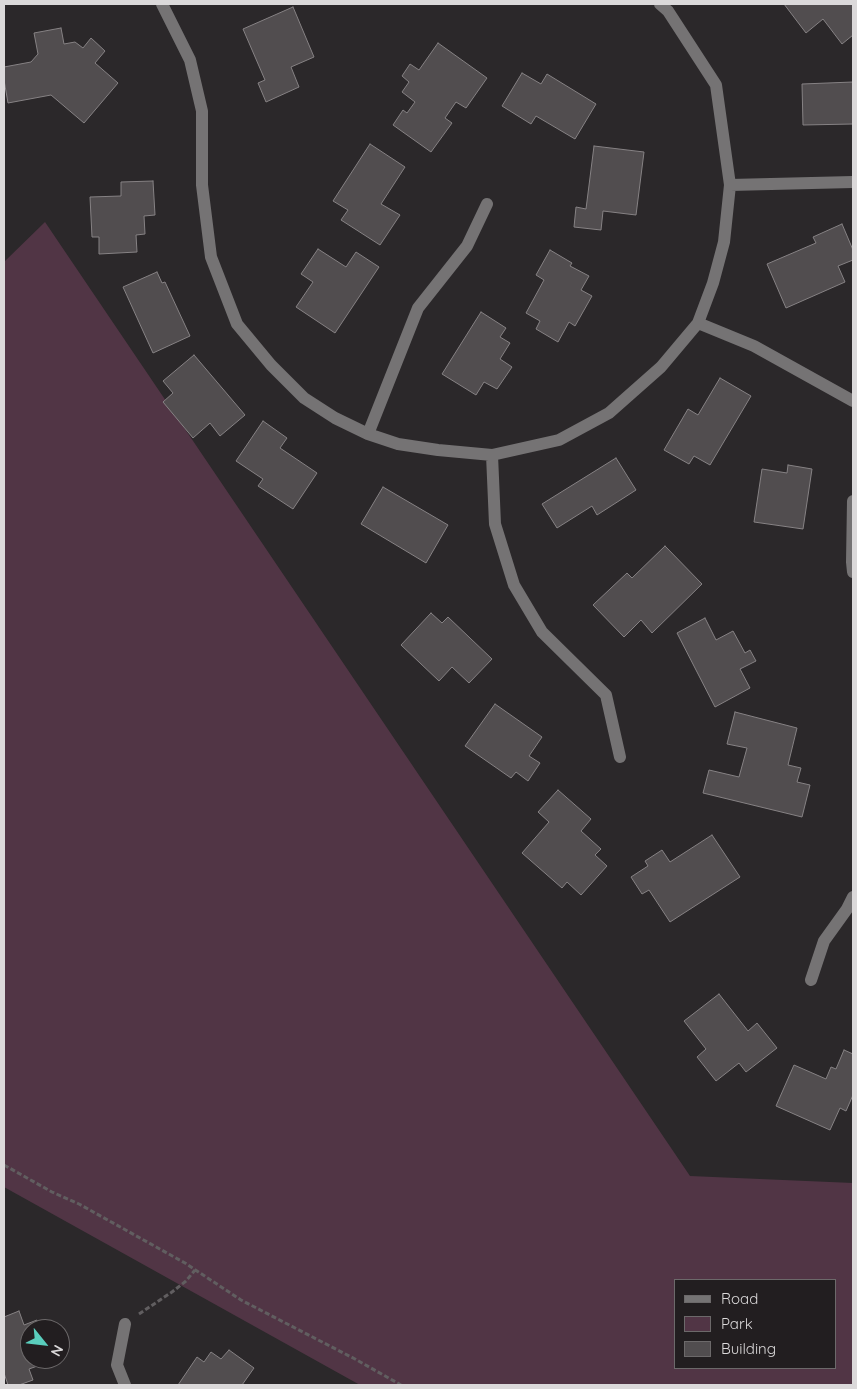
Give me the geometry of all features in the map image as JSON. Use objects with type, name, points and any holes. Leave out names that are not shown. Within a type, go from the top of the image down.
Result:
[{"type":"street","points":[[162,4],[190,60],[202,110],[202,184],[211,257],[237,324],[271,365],[304,398],[335,418],[368,434],[406,445],[492,455],[559,440],[609,413],[661,367],[698,323],[713,283],[724,242],[730,185],[716,85],[668,10],[660,4]]},
{"type":"street","points":[[730,185],[853,182]]},
{"type":"street","points":[[368,434],[418,308],[467,246],[487,204]]},
{"type":"street","points":[[698,323],[754,346],[853,401]]},
{"type":"street","points":[[492,455],[494,524],[514,585],[542,632],[606,695],[620,757]]},
{"type":"street","points":[[853,501],[853,572]]},
{"type":"street","points":[[811,980],[824,941],[847,909],[853,897]]},
{"type":"street","points":[[125,1324],[117,1366],[125,1385]]},
{"type":"path","points":[[4,1165],[52,1192],[126,1229],[241,1300],[401,1385]]},
{"type":"path","points":[[125,1324],[172,1292],[186,1281],[195,1270]]},
{"type":"green space","points":[[45,222],[690,1176],[853,1183],[853,1385],[360,1385],[4,1187],[4,262]]},
{"type":"building","points":[[784,4],[853,4],[853,35],[842,44],[823,19],[806,33]]},
{"type":"building","points":[[293,7],[314,57],[291,67],[299,87],[266,102],[258,83],[265,80],[243,29]]},
{"type":"building","points":[[61,28],[64,44],[75,42],[83,48],[91,38],[105,51],[95,63],[118,83],[84,123],[51,95],[8,103],[4,67],[31,62],[38,54],[34,33]]},
{"type":"building","points":[[438,43],[487,78],[466,108],[456,102],[445,118],[452,123],[431,152],[393,125],[403,110],[407,113],[415,102],[402,92],[409,82],[402,76],[410,64],[419,70]]},
{"type":"building","points":[[522,73],[541,84],[547,74],[596,104],[575,139],[536,116],[531,124],[502,106]]},
{"type":"building","points":[[853,82],[853,124],[803,125],[802,84]]},
{"type":"building","points":[[370,144],[405,167],[381,204],[400,215],[380,245],[341,220],[348,210],[333,201]]},
{"type":"building","points":[[594,146],[644,152],[636,215],[603,211],[601,230],[574,227],[576,207],[586,209]]},
{"type":"building","points":[[153,181],[155,215],[144,216],[145,234],[136,235],[137,252],[99,254],[99,237],[92,237],[90,197],[121,196],[121,182]]},
{"type":"building","points":[[842,224],[853,250],[853,260],[838,266],[845,282],[786,308],[767,264],[816,243],[813,237]]},
{"type":"building","points":[[318,249],[346,267],[356,252],[379,267],[335,333],[296,307],[313,282],[301,274]]},
{"type":"building","points":[[550,250],[572,263],[570,266],[589,276],[581,290],[592,296],[575,326],[569,322],[558,342],[536,329],[540,321],[526,313],[544,280],[536,275]]},
{"type":"building","points":[[157,272],[162,283],[165,282],[190,336],[153,353],[123,287]]},
{"type":"building","points":[[481,312],[506,328],[500,337],[510,343],[500,359],[512,367],[497,389],[484,382],[476,395],[442,374]]},
{"type":"building","points":[[194,355],[245,415],[220,436],[210,423],[193,438],[163,402],[173,393],[163,381]]},
{"type":"building","points":[[720,378],[751,396],[710,465],[694,456],[689,464],[664,450],[688,409],[698,415]]},
{"type":"building","points":[[263,421],[287,438],[280,448],[317,473],[293,509],[258,486],[263,479],[236,461]]},
{"type":"building","points":[[616,458],[636,490],[597,515],[592,506],[557,528],[542,504]]},
{"type":"building","points":[[788,465],[812,469],[803,529],[754,522],[762,469],[787,473]]},
{"type":"building","points":[[383,487],[448,525],[426,563],[361,524]]},
{"type":"building","points":[[665,546],[702,584],[652,633],[641,620],[624,637],[593,605],[627,573],[632,578]]},
{"type":"building","points":[[431,613],[442,623],[448,617],[492,659],[469,683],[452,667],[439,681],[401,645]]},
{"type":"building","points":[[705,618],[716,640],[733,631],[745,653],[750,650],[756,661],[740,669],[750,688],[715,707],[677,633]]},
{"type":"building","points":[[495,704],[542,737],[529,756],[540,763],[528,781],[516,772],[511,778],[465,746]]},
{"type":"building","points":[[735,712],[797,728],[788,765],[801,768],[797,782],[810,785],[802,817],[703,793],[709,770],[739,777],[747,748],[727,744]]},
{"type":"building","points":[[558,790],[591,819],[581,831],[601,849],[595,855],[607,866],[581,895],[567,882],[562,888],[522,853],[549,822],[538,812]]},
{"type":"building","points":[[712,835],[740,877],[670,922],[649,890],[642,894],[631,877],[648,866],[645,861],[662,850],[670,862]]},
{"type":"building","points":[[719,994],[748,1031],[757,1023],[777,1048],[746,1072],[739,1063],[716,1081],[697,1057],[706,1049],[684,1021]]},
{"type":"building","points":[[844,1050],[853,1054],[853,1095],[846,1111],[840,1108],[830,1130],[776,1106],[794,1065],[826,1079],[831,1067],[836,1069]]},
{"type":"building","points":[[19,1311],[22,1319],[20,1319],[20,1369],[29,1369],[33,1380],[19,1385],[8,1385],[4,1373],[4,1317]]},
{"type":"building","points":[[229,1350],[254,1368],[242,1385],[178,1385],[197,1357],[204,1362],[211,1352],[221,1359]]}]
